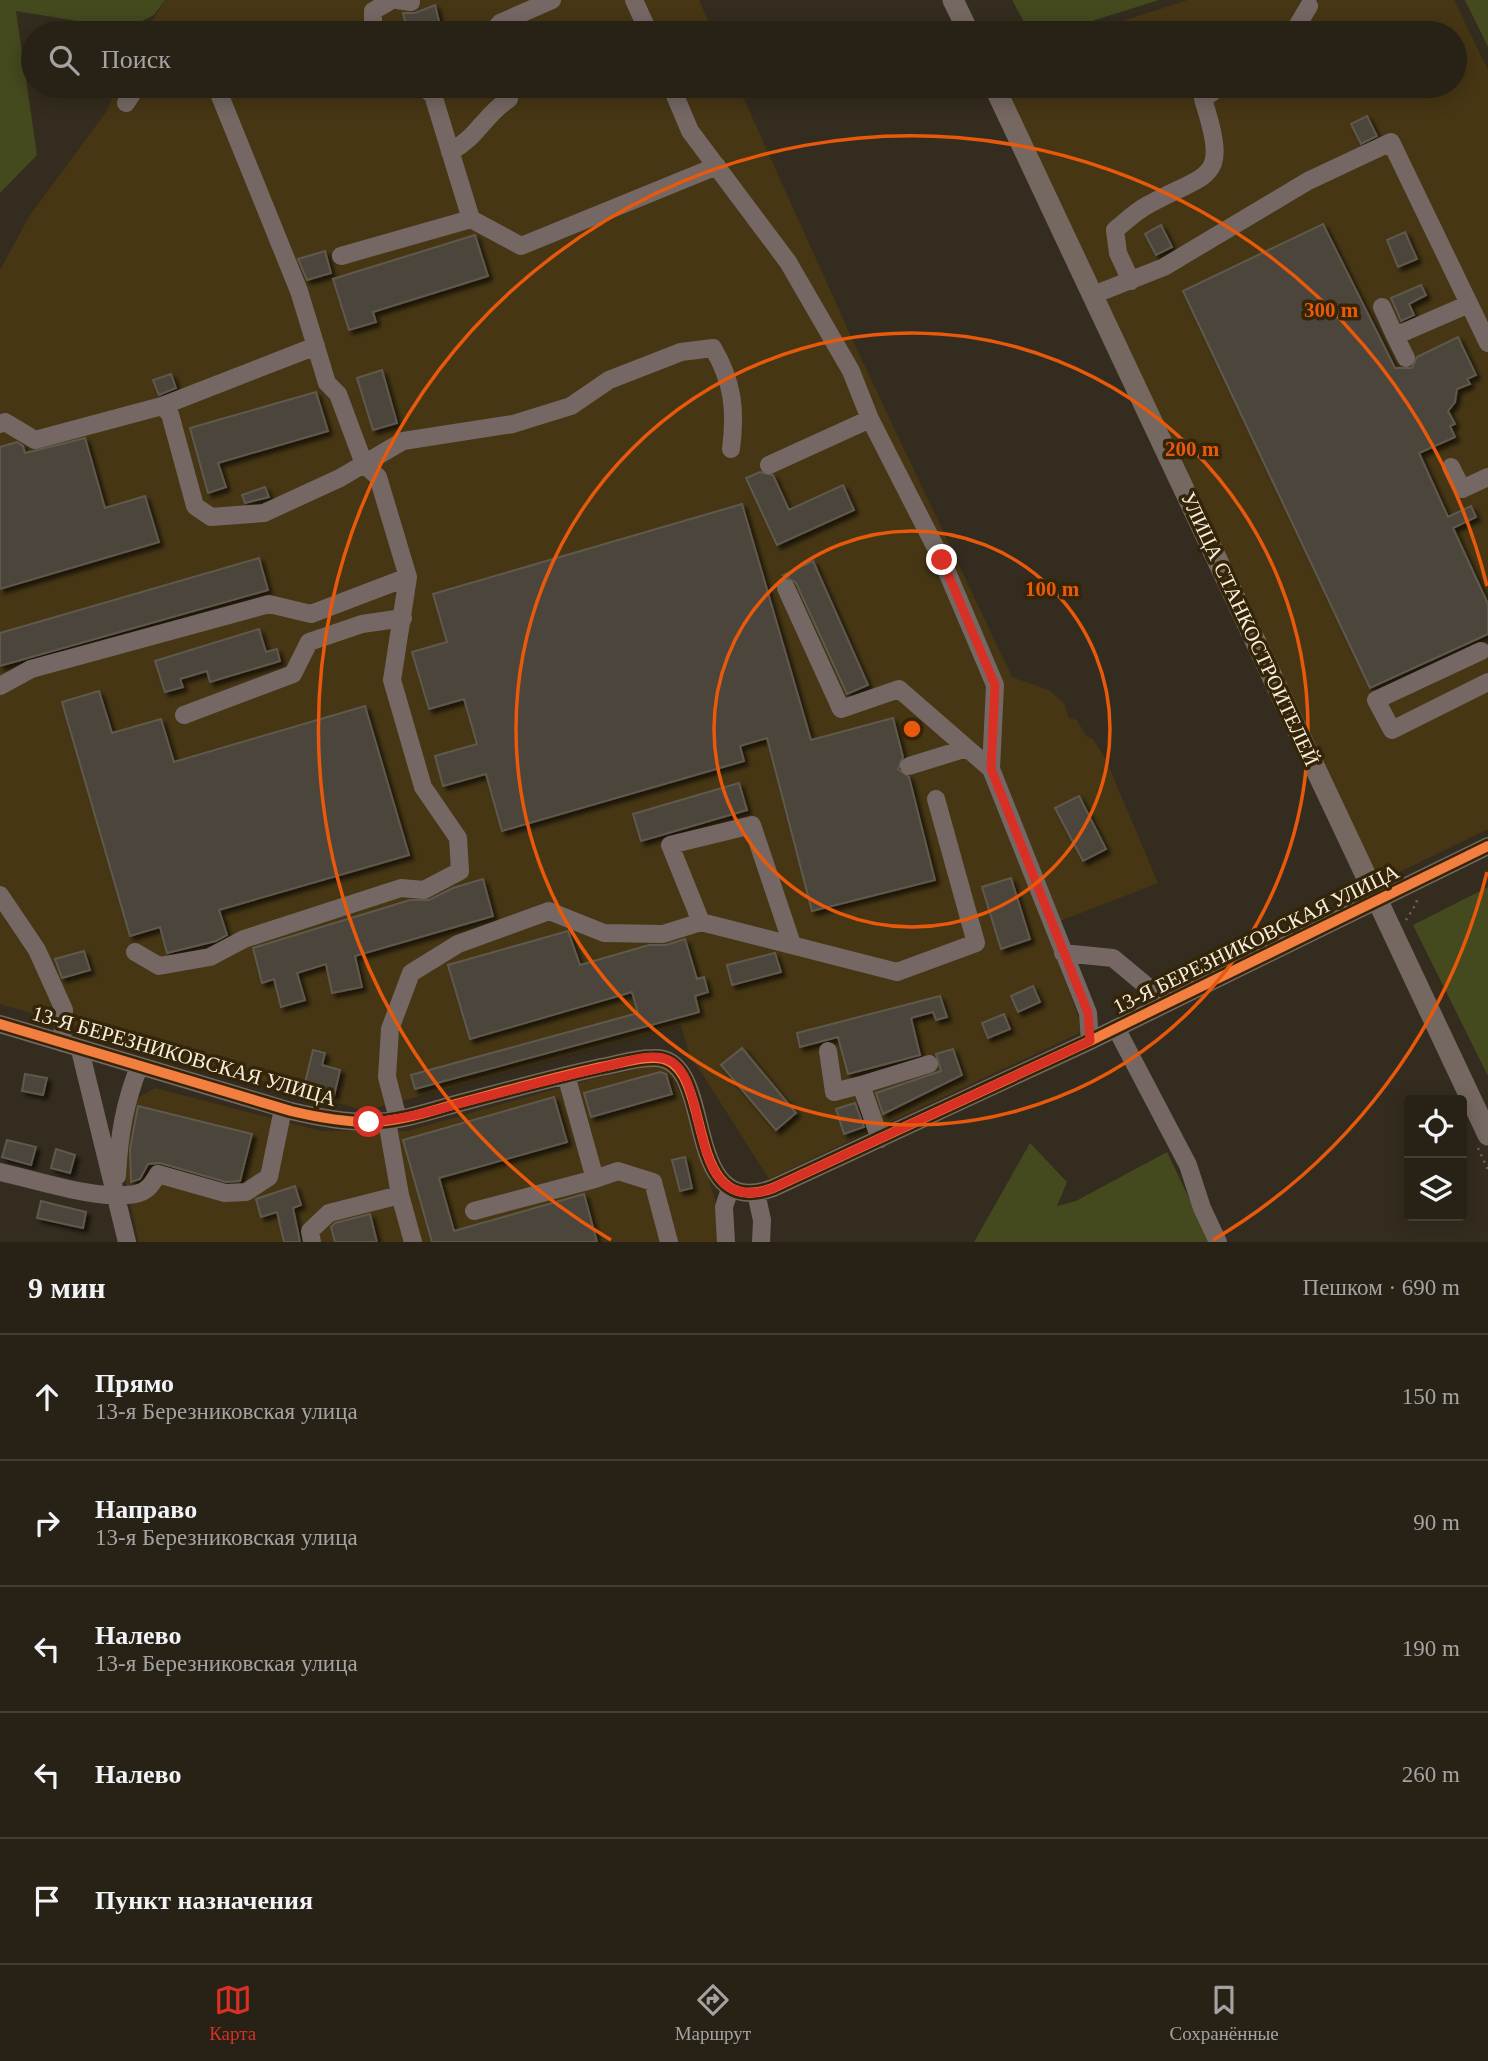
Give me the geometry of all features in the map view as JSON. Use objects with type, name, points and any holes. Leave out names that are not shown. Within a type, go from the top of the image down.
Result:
[{"type":"main road","points":[[953,0],[963,21]]},
{"type":"main road","name":"УЛИЦА СТАНКОСТРОИТЕЛЕЙ","points":[[1000,98],[1488,1135]]},
{"type":"street","points":[[505,21],[552,0]]},
{"type":"street","points":[[634,0],[644,21]]},
{"type":"street","points":[[373,21],[373,11],[400,1]]},
{"type":"street","points":[[1300,21],[1309,6]]},
{"type":"street","points":[[126,103],[129,98]]},
{"type":"street","points":[[135,952],[159,966],[210,957],[244,939],[401,888],[424,890],[460,872],[458,838],[423,787],[392,680],[408,577],[378,477],[364,464],[338,394],[327,383],[299,291],[221,98]]},
{"type":"street","points":[[435,98],[471,219],[521,246],[717,166]]},
{"type":"street","points":[[676,98],[690,131],[788,262],[851,371],[870,419],[942,560],[995,685],[991,769],[1088,1013],[1090,1041]]},
{"type":"street","points":[[1131,281],[1118,253],[1115,230],[1145,207],[1187,188],[1211,171],[1215,154],[1204,98]]},
{"type":"street","points":[[450,152],[469,142],[495,108],[509,99]]},
{"type":"street","points":[[1093,295],[1164,267],[1308,181],[1391,142],[1488,343]]},
{"type":"street","points":[[341,256],[471,219]]},
{"type":"street","points":[[1395,336],[1469,304]]},
{"type":"street","points":[[1382,307],[1406,358]]},
{"type":"street","points":[[0,424],[5,422],[35,440],[162,406],[316,346]]},
{"type":"street","points":[[162,406],[170,414],[195,506],[211,517],[264,513],[364,464],[403,441],[513,424],[570,406],[609,380],[681,352],[713,348],[727,372],[735,419],[731,449]]},
{"type":"street","points":[[769,464],[870,419]]},
{"type":"street","points":[[1451,467],[1464,497],[1488,477]]},
{"type":"street","points":[[0,686],[31,669],[269,604],[311,614],[408,577]]},
{"type":"street","points":[[786,588],[841,709],[899,690],[991,769]]},
{"type":"street","points":[[184,715],[293,674],[309,642],[362,624],[403,618]]},
{"type":"street","points":[[1480,651],[1376,700],[1392,730],[1488,682]]},
{"type":"street","points":[[909,766],[967,748]]},
{"type":"street","points":[[413,1242],[400,1195],[387,1077],[390,1029],[411,973],[458,944],[550,911],[604,933],[663,934],[701,922],[897,972],[976,943],[936,799]]},
{"type":"street","points":[[701,922],[670,845],[752,825],[792,944]]},
{"type":"street","name":"13-Я БЕРЕЗНИКОВСКАЯ УЛИЦА","points":[[0,1024],[283,1109],[331,1120],[393,1120],[566,1075],[659,1058],[672,1062],[684,1080],[717,1175],[730,1189],[756,1193],[773,1188],[1090,1041],[1488,846]]},
{"type":"street","points":[[0,895],[37,950],[65,1010],[62,1043]]},
{"type":"street","points":[[1063,953],[1113,958],[1167,1003]]},
{"type":"street","points":[[1116,1028],[1188,1164],[1202,1208],[1218,1242]]},
{"type":"street","points":[[80,1050],[127,1242]]},
{"type":"street","points":[[828,1051],[834,1092],[929,1064]]},
{"type":"street","points":[[116,1197],[119,1136],[125,1100],[139,1067]]},
{"type":"street","points":[[566,1075],[595,1179]]},
{"type":"street","points":[[861,1085],[880,1139]]},
{"type":"street","points":[[0,1172],[116,1197],[142,1192],[152,1185],[158,1174],[225,1193],[246,1192],[269,1177],[273,1146],[283,1109]]},
{"type":"street","points":[[474,1211],[618,1171],[653,1182],[669,1242]]},
{"type":"street","points":[[726,1242],[724,1207],[730,1189]]},
{"type":"street","points":[[756,1193],[762,1220],[761,1242]]},
{"type":"street","points":[[312,1242],[310,1231],[329,1213],[400,1195]]},
{"type":"shaded area","points":[[165,0],[699,0],[709,21],[152,21]]},
{"type":"shaded area","points":[[1188,0],[1454,0],[1464,21],[1122,21]]},
{"type":"shaded area","points":[[1467,27],[1488,70],[1488,829],[1377,883],[1004,98],[1467,98]]},
{"type":"shaded area","points":[[113,98],[743,98],[859,354],[1012,677],[1049,690],[1064,703],[1069,718],[1077,720],[1086,736],[1093,739],[1106,760],[1158,883],[1045,927],[1084,1031],[769,1179],[689,1053],[681,1025],[365,1111],[0,1004],[0,270],[30,215],[106,112]]},
{"type":"shaded area","points":[[661,1064],[671,1073],[680,1093],[715,1199],[718,1242],[139,1242],[123,1171],[132,1101],[155,1088],[321,1131],[407,1131],[588,1080]]},
{"type":"green space","points":[[0,0],[165,0],[154,15],[142,21],[77,21],[16,11],[21,45],[21,98],[29,98],[37,155],[0,193]]},
{"type":"green space","points":[[1012,0],[1159,0],[1092,21],[1023,21]]},
{"type":"green space","points":[[1465,0],[1488,0],[1488,47]]},
{"type":"green space","points":[[1488,887],[1488,1076],[1413,925]]},
{"type":"green space","points":[[1030,1143],[1067,1182],[1057,1206],[1076,1201],[1167,1152],[1210,1242],[974,1242]]},
{"type":"building","points":[[435,5],[439,21],[405,21],[403,13],[415,13]]},
{"type":"building","points":[[1367,116],[1377,136],[1361,144],[1351,124]]},
{"type":"building","points":[[1323,224],[1395,368],[1412,368],[1417,357],[1458,337],[1476,375],[1467,379],[1470,384],[1457,389],[1455,402],[1448,411],[1455,424],[1450,426],[1455,437],[1419,453],[1448,517],[1471,506],[1476,517],[1453,528],[1488,604],[1488,634],[1370,688],[1183,291]]},
{"type":"building","points":[[1161,225],[1172,247],[1156,255],[1145,234]]},
{"type":"building","points":[[1405,232],[1417,259],[1398,267],[1387,240]]},
{"type":"building","points":[[475,235],[488,276],[373,312],[376,322],[349,330],[333,279]]},
{"type":"building","points":[[325,251],[331,273],[307,280],[298,259]]},
{"type":"building","points":[[1421,285],[1426,295],[1409,304],[1414,315],[1401,321],[1391,298]]},
{"type":"building","points":[[382,370],[397,423],[373,430],[357,378]]},
{"type":"building","points":[[171,374],[176,388],[159,395],[153,380]]},
{"type":"building","points":[[316,392],[328,431],[218,463],[226,487],[208,493],[190,428]]},
{"type":"building","points":[[85,438],[105,508],[145,496],[159,542],[0,589],[0,447],[17,442],[23,446],[25,453]]},
{"type":"building","points":[[760,472],[773,475],[789,510],[843,485],[854,510],[777,545],[746,478]]},
{"type":"building","points":[[265,487],[269,497],[245,503],[242,495]]},
{"type":"building","points":[[742,504],[811,740],[893,718],[903,757],[898,769],[909,777],[935,880],[812,911],[767,738],[740,746],[744,761],[502,831],[486,774],[443,786],[435,756],[477,744],[464,699],[429,709],[412,652],[447,642],[433,594]]},
{"type":"building","points":[[259,558],[268,590],[0,666],[0,633]]},
{"type":"building","points":[[813,561],[868,685],[847,694],[796,583],[783,575]]},
{"type":"building","points":[[259,629],[266,652],[277,649],[280,661],[210,682],[207,671],[180,679],[183,687],[165,692],[155,661]]},
{"type":"building","points":[[99,691],[112,733],[161,719],[174,762],[365,706],[409,855],[219,910],[227,935],[216,941],[167,953],[160,927],[130,936],[62,702]]},
{"type":"building","points":[[739,783],[747,810],[641,841],[633,814]]},
{"type":"building","points":[[1079,796],[1106,849],[1083,861],[1055,808]]},
{"type":"building","points":[[1011,878],[1030,939],[1001,949],[982,887]]},
{"type":"building","points":[[483,879],[493,916],[355,956],[362,987],[332,993],[326,964],[297,973],[305,1000],[281,1007],[274,979],[262,983],[253,948],[410,900],[429,900],[453,888]]},
{"type":"building","points":[[568,931],[580,965],[649,945],[666,945],[685,939],[697,979],[704,977],[708,992],[695,996],[699,1012],[415,1089],[411,1075],[638,1013],[632,992],[470,1039],[448,965]]},
{"type":"building","points":[[84,951],[90,970],[62,978],[55,959]]},
{"type":"building","points":[[775,953],[781,972],[732,985],[727,965]]},
{"type":"building","points":[[1033,986],[1040,1002],[1018,1012],[1011,996]]},
{"type":"building","points":[[940,996],[947,1017],[936,1020],[933,1012],[911,1018],[920,1055],[848,1074],[838,1037],[800,1047],[797,1033]]},
{"type":"building","points":[[1004,1014],[1010,1029],[988,1038],[982,1023]]},
{"type":"building","points":[[742,1048],[796,1113],[776,1130],[721,1065]]},
{"type":"building","points":[[953,1049],[962,1075],[883,1114],[876,1093],[941,1071],[936,1054]]},
{"type":"building","points":[[313,1050],[325,1053],[322,1065],[340,1070],[334,1096],[304,1087]]},
{"type":"building","points":[[660,1072],[666,1074],[672,1094],[591,1117],[584,1093]]},
{"type":"building","points":[[25,1074],[47,1078],[43,1095],[22,1091]]},
{"type":"building","points":[[554,1097],[567,1142],[439,1178],[454,1231],[584,1194],[597,1242],[432,1242],[403,1140]]},
{"type":"building","points":[[855,1103],[864,1127],[844,1134],[836,1109]]},
{"type":"building","points":[[138,1106],[252,1134],[240,1181],[226,1182],[160,1163],[148,1164],[140,1179],[131,1182],[130,1149]]},
{"type":"building","points":[[7,1140],[36,1147],[31,1165],[2,1157]]},
{"type":"building","points":[[56,1149],[75,1155],[70,1173],[51,1168]]},
{"type":"building","points":[[685,1157],[692,1188],[680,1191],[672,1160]]},
{"type":"building","points":[[295,1186],[301,1205],[293,1208],[300,1242],[284,1242],[277,1212],[261,1217],[256,1199]]},
{"type":"building","points":[[41,1201],[86,1212],[83,1228],[37,1218]]},
{"type":"building","points":[[370,1214],[377,1242],[335,1242],[331,1227],[335,1223]]},
{"type":"cycle path","points":[[0,1024],[291,1111],[359,1122],[379,1122],[411,1116],[564,1076],[653,1058],[673,1064],[686,1082],[710,1161],[723,1182],[743,1192],[773,1188],[1090,1041],[1488,846]]},
{"type":"route","points":[[369,1122],[412,1116],[566,1075],[645,1059],[666,1059],[674,1064],[684,1080],[717,1175],[730,1189],[750,1194],[773,1188],[1090,1041],[1088,1013],[991,769],[995,685],[942,560]]}]
